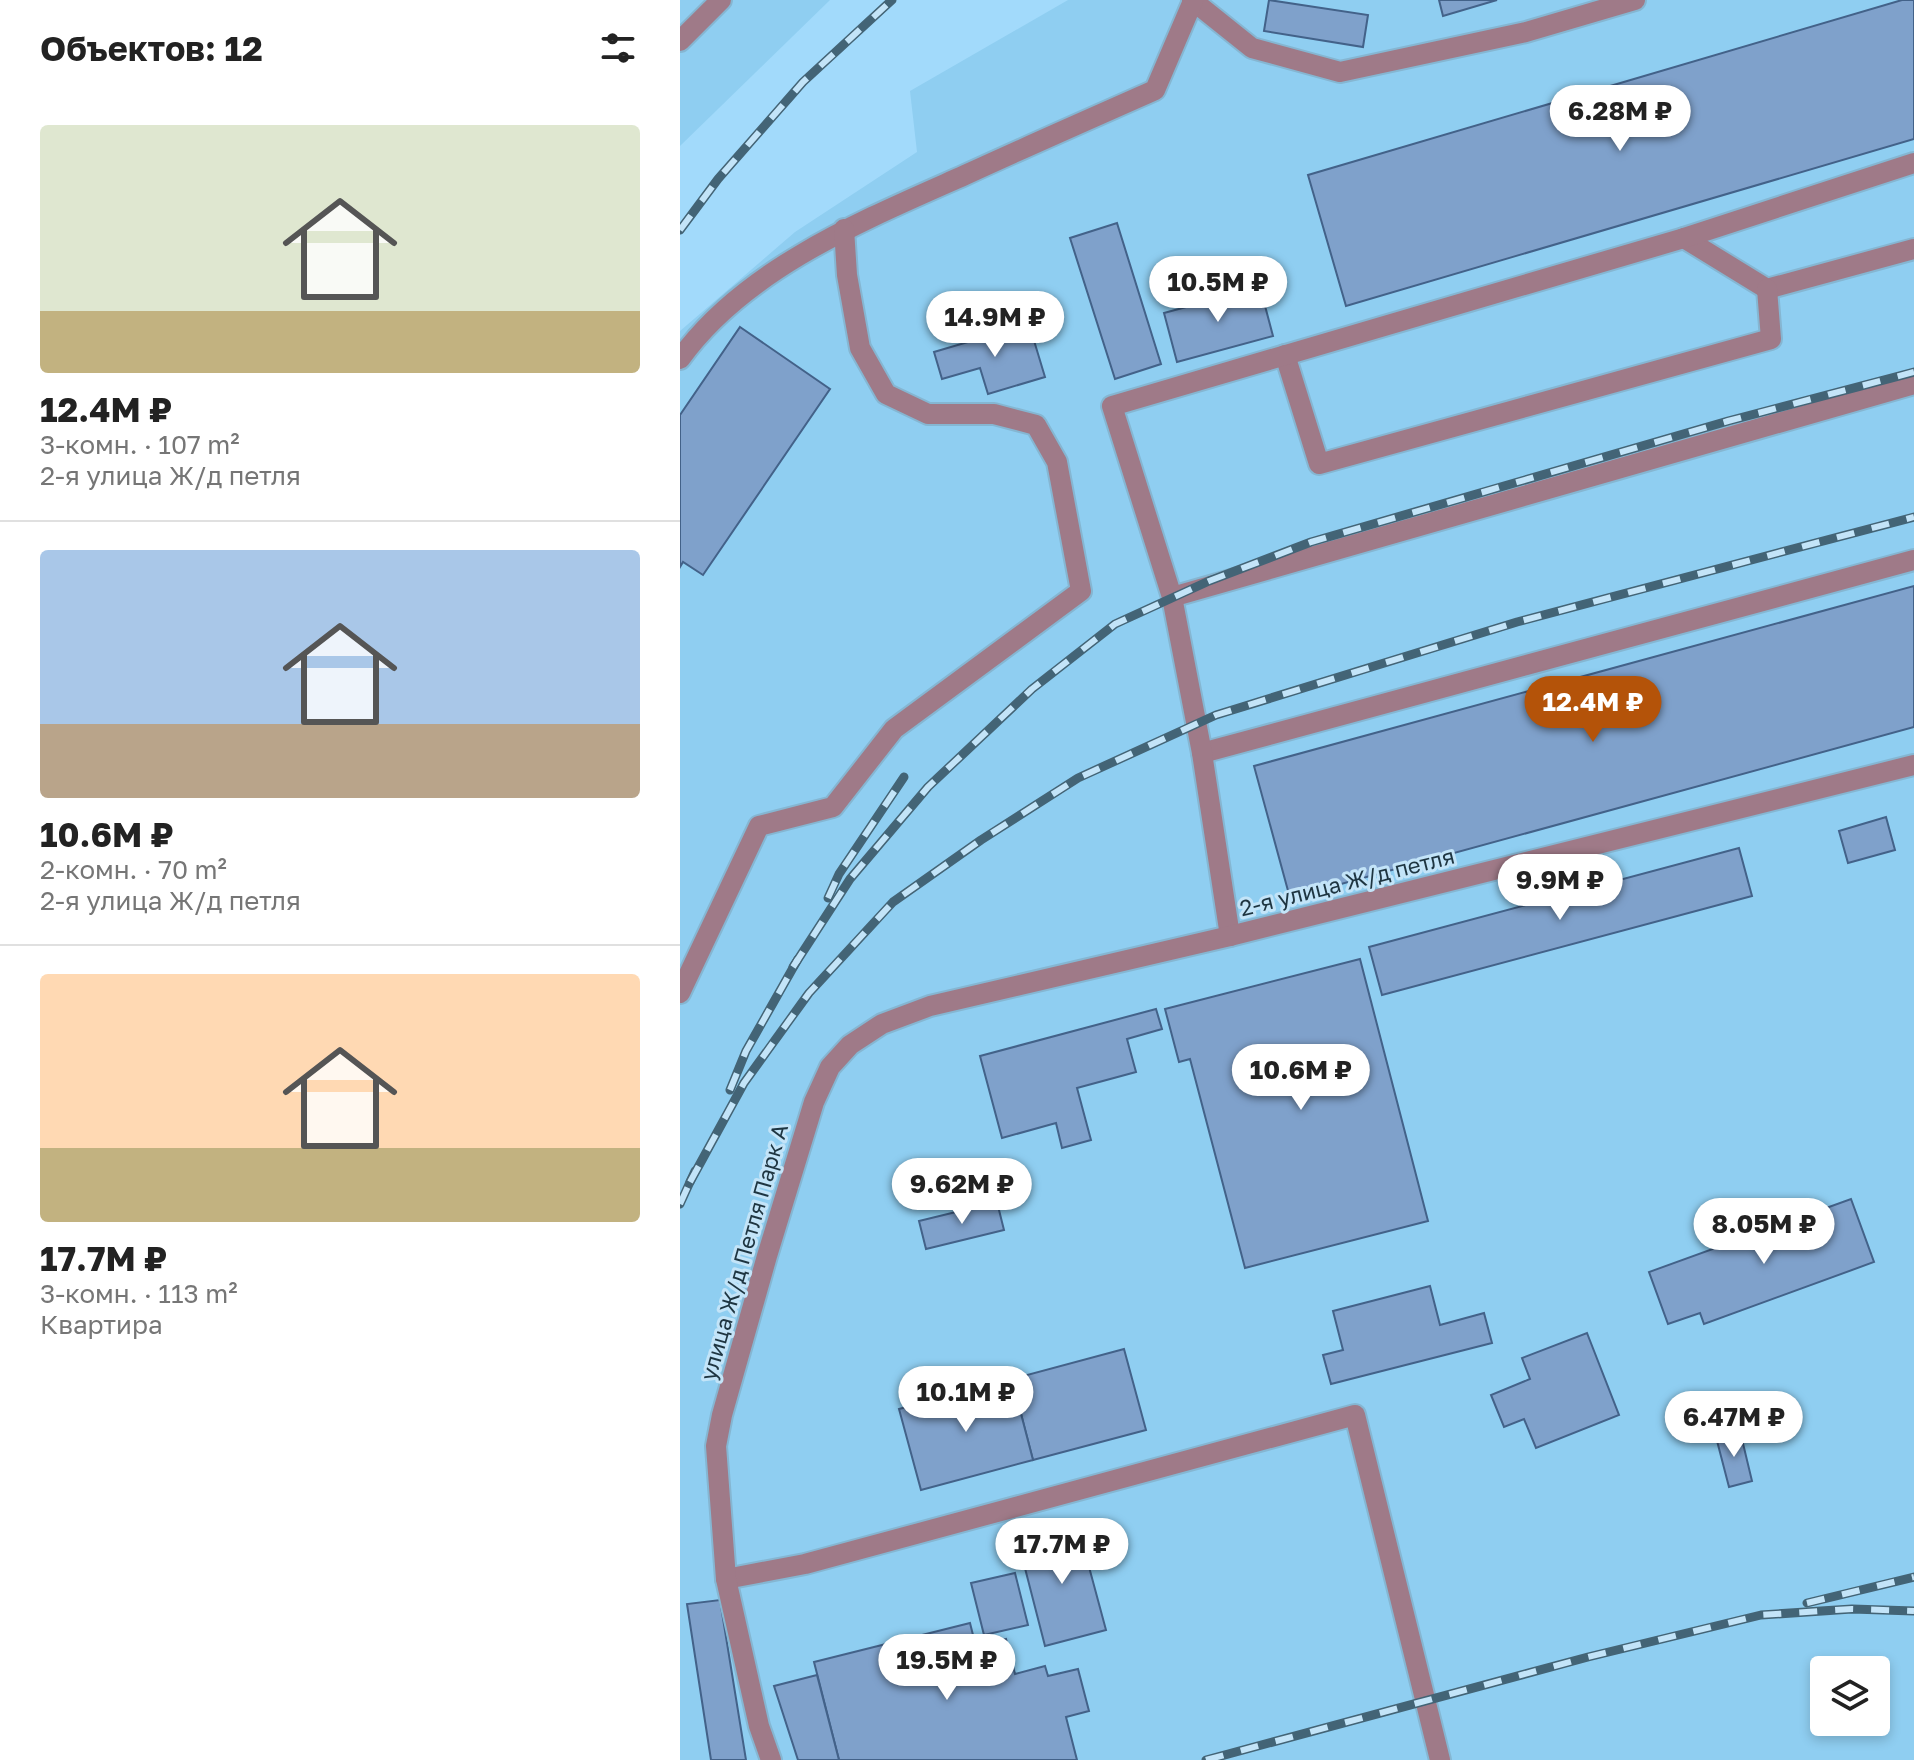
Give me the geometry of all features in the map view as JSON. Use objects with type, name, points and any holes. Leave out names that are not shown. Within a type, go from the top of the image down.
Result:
[{"type":"street","points":[[680,41],[721,0]]},
{"type":"street","points":[[680,359],[690,344],[742,293],[844,229],[1155,90],[1192,0],[1252,48],[1340,72],[1526,32],[1635,0]]},
{"type":"street","points":[[1230,936],[1202,753],[1172,597],[1112,406],[1684,238],[1914,163]]},
{"type":"street","points":[[680,993],[759,826],[833,807],[894,729],[1081,591],[1057,462],[1036,425],[994,414],[928,414],[886,394],[860,348],[847,275],[844,229]]},
{"type":"street","points":[[1684,238],[1767,289],[1914,249]]},
{"type":"street","points":[[1285,355],[1319,464],[1771,339],[1767,289]]},
{"type":"street","points":[[1172,597],[1914,384]]},
{"type":"street","points":[[1202,753],[1914,560]]},
{"type":"street","name":"2-я улица Ж/д петля","points":[[930,1006],[1230,936],[1914,765]]},
{"type":"street","name":"улица Ж/д Петля Парк А","points":[[771,1760],[759,1726],[726,1579],[716,1446],[719,1430],[814,1102],[830,1067],[850,1045],[882,1024],[930,1006]]},
{"type":"street","points":[[726,1579],[805,1564],[1355,1415],[1440,1760]]},
{"type":"shaded area","points":[[680,0],[830,0],[680,146]]},
{"type":"shaded area","points":[[1068,0],[1914,0],[1914,1760],[680,1760],[680,331],[795,232],[917,152],[910,91]]},
{"type":"building","points":[[1269,0],[1368,15],[1363,47],[1264,31]]},
{"type":"building","points":[[1439,0],[1497,0],[1443,16]]},
{"type":"building","points":[[1902,0],[1914,0],[1914,139],[1346,306],[1308,175]]},
{"type":"building","points":[[1117,223],[1161,364],[1115,379],[1070,238]]},
{"type":"building","points":[[1260,287],[1273,336],[1177,362],[1164,313]]},
{"type":"building","points":[[1029,324],[1045,377],[988,394],[980,368],[942,379],[934,352]]},
{"type":"building","points":[[740,327],[830,389],[703,575],[683,562],[680,567],[680,415]]},
{"type":"building","points":[[1914,586],[1914,727],[1290,898],[1254,766]]},
{"type":"building","points":[[1886,817],[1895,850],[1848,863],[1839,831]]},
{"type":"building","points":[[1739,848],[1752,896],[1382,995],[1369,947]]},
{"type":"building","points":[[1360,959],[1428,1221],[1245,1268],[1190,1059],[1179,1062],[1165,1009]]},
{"type":"building","points":[[1156,1009],[1162,1029],[1127,1039],[1136,1072],[1077,1088],[1091,1140],[1062,1148],[1056,1123],[1002,1138],[980,1056]]},
{"type":"building","points":[[1851,1199],[1874,1262],[1704,1324],[1700,1313],[1668,1324],[1649,1272]]},
{"type":"building","points":[[997,1202],[1004,1230],[926,1249],[919,1221]]},
{"type":"building","points":[[1430,1286],[1440,1325],[1484,1313],[1492,1343],[1331,1384],[1323,1355],[1343,1350],[1333,1311]]},
{"type":"building","points":[[1587,1333],[1619,1415],[1536,1448],[1524,1419],[1504,1427],[1491,1395],[1530,1379],[1522,1358]]},
{"type":"building","points":[[1124,1349],[1146,1430],[1033,1460],[1012,1379]]},
{"type":"building","points":[[1012,1379],[1033,1460],[921,1490],[899,1409]]},
{"type":"building","points":[[1740,1431],[1752,1481],[1729,1487],[1716,1437]]},
{"type":"building","points":[[1078,1526],[1106,1630],[1045,1646],[1018,1541]]},
{"type":"building","points":[[1015,1573],[1028,1625],[984,1635],[971,1583]]},
{"type":"building","points":[[720,1600],[746,1760],[711,1760],[687,1604]]},
{"type":"building","points":[[970,1623],[976,1647],[1006,1639],[1015,1674],[1045,1666],[1048,1676],[1078,1669],[1089,1711],[1066,1717],[1077,1760],[839,1760],[814,1662]]},
{"type":"building","points":[[817,1675],[839,1760],[798,1760],[774,1686]]},
{"type":"railway","points":[[680,230],[718,179],[803,82],[892,0]]},
{"type":"railway","points":[[793,967],[850,879],[928,787],[1032,689],[1115,624],[1209,581],[1311,542],[1728,421],[1914,372]]},
{"type":"railway","points":[[690,1182],[744,1083],[809,993],[893,902],[981,840],[1078,778],[1216,715],[1517,622],[1914,517]]},
{"type":"railway","points":[[828,898],[839,874],[904,777]]},
{"type":"railway","points":[[730,1090],[746,1051],[798,959]]},
{"type":"railway","points":[[680,1204],[695,1171]]},
{"type":"railway","points":[[1807,1603],[1914,1577]]},
{"type":"railway","points":[[1206,1760],[1588,1657],[1761,1615],[1852,1609],[1914,1611]]}]
